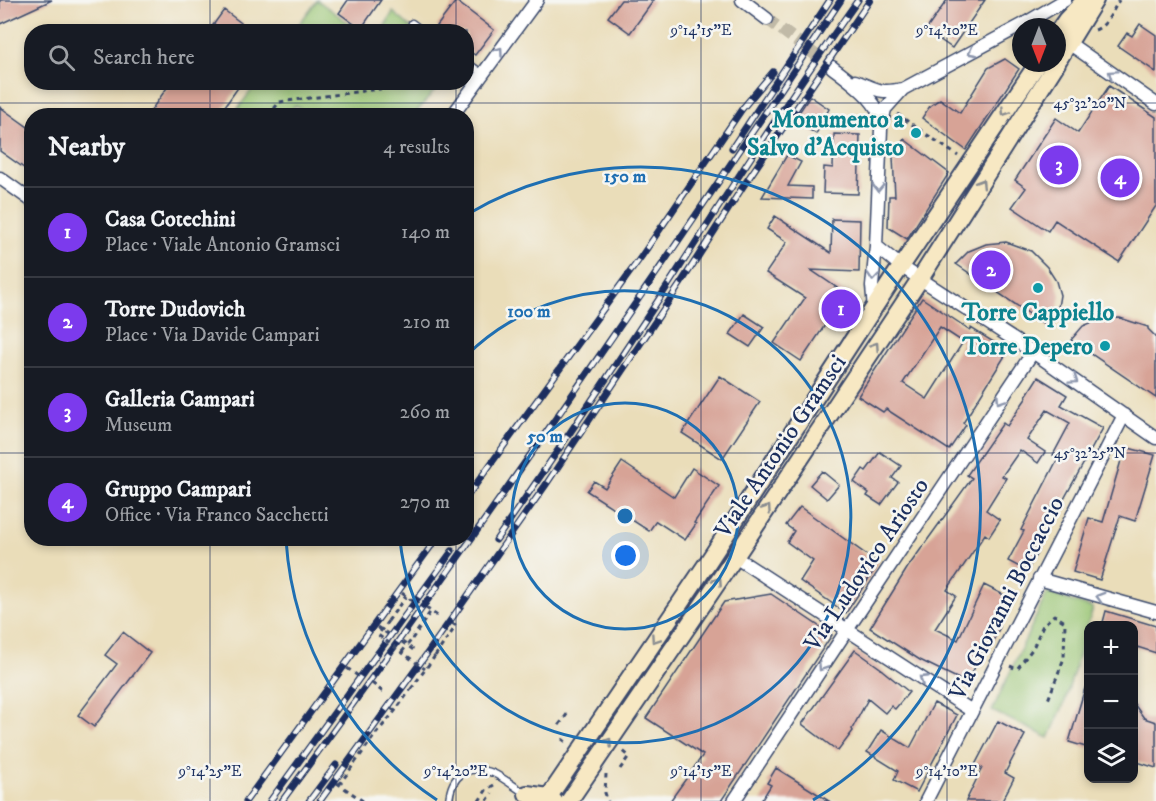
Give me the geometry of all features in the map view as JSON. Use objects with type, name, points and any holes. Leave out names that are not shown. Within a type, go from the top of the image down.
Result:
[{"type":"main road","name":"Viale Antonio Gramsci","points":[[1066,20],[1085,0]]},
{"type":"main road","name":"Viale Antonio Gramsci","points":[[1066,32],[1095,0]]},
{"type":"main road","name":"Viale Antonio Gramsci","points":[[542,799],[560,780],[706,565],[1032,72]]},
{"type":"main road","name":"Viale Antonio Gramsci","points":[[560,780],[578,798],[920,279],[1051,72]]},
{"type":"street","points":[[474,86],[537,0]]},
{"type":"street","points":[[742,0],[767,19]]},
{"type":"street","points":[[1034,18],[1065,0]]},
{"type":"street","points":[[874,309],[872,286],[881,129],[885,109],[903,89],[1012,30]]},
{"type":"street","points":[[1066,41],[1156,104]]},
{"type":"street","points":[[832,68],[874,103],[879,114],[881,129]]},
{"type":"street","points":[[846,78],[881,92],[903,89]]},
{"type":"street","points":[[458,108],[471,90]]},
{"type":"street","points":[[0,178],[24,195]]},
{"type":"street","points":[[876,246],[902,267],[1033,352],[1156,438]]},
{"type":"street","name":"Via Ludovico Ariosto","points":[[734,801],[1033,352]]},
{"type":"street","name":"Via Giovanni Boccaccio","points":[[926,801],[1124,415]]},
{"type":"street","points":[[735,557],[972,711]]},
{"type":"street","points":[[1039,579],[1156,612]]},
{"type":"lane","points":[[474,68],[483,74]]},
{"type":"lane","points":[[448,799],[452,783],[457,777],[464,772],[476,770],[492,772],[542,799]]},
{"type":"path","points":[[275,108],[279,102],[372,90]]},
{"type":"path","points":[[887,106],[970,163]]},
{"type":"path","points":[[402,593],[412,601]]},
{"type":"path","points":[[406,596],[378,634],[425,669]]},
{"type":"path","points":[[426,608],[439,617]]},
{"type":"path","points":[[402,652],[431,611]]},
{"type":"path","points":[[997,662],[1017,669],[1033,648],[1043,625],[1054,615],[1065,622],[1064,658],[1048,700]]},
{"type":"path","points":[[363,801],[338,784],[375,735],[396,712],[425,669],[458,627],[452,623]]},
{"type":"path","points":[[377,627],[388,634]]},
{"type":"path","points":[[402,642],[415,651]]},
{"type":"path","points":[[347,668],[358,676]]},
{"type":"path","points":[[372,683],[384,693]]},
{"type":"path","points":[[391,708],[396,712]]},
{"type":"path","points":[[559,725],[568,713]]},
{"type":"path","points":[[618,758],[623,751],[629,756],[620,769]]},
{"type":"path","points":[[604,770],[607,778],[606,796],[609,801]]},
{"type":"path","points":[[479,801],[487,789]]},
{"type":"path","points":[[487,801],[492,793]]},
{"type":"green space","points":[[317,0],[350,24],[299,24]]},
{"type":"green space","points":[[393,12],[407,24],[386,24]]},
{"type":"green space","points":[[252,90],[435,90],[420,108],[299,108],[295,105],[293,108],[238,108]]},
{"type":"green space","points":[[1047,593],[1093,608],[1089,621],[1084,621],[1084,638],[1064,704],[1049,738],[992,711]]},
{"type":"building","points":[[0,0],[52,0],[0,24]]},
{"type":"building","points":[[348,0],[381,0],[364,24],[354,24],[339,13]]},
{"type":"building","points":[[621,0],[654,0],[630,33],[608,17]]},
{"type":"building","points":[[947,0],[985,0],[952,48],[926,30]]},
{"type":"building","points":[[456,1],[494,30],[475,55],[474,24],[439,24]]},
{"type":"building","points":[[224,10],[242,24],[214,24]]},
{"type":"building","points":[[1140,24],[1156,35],[1156,72],[1118,46],[1127,33],[1132,36]]},
{"type":"building","points":[[1005,59],[1012,64],[1012,72],[1017,72],[966,150],[922,118],[930,106],[940,99],[960,113],[988,68]]},
{"type":"building","points":[[1109,86],[1156,117],[1156,206],[1119,262],[1055,220],[1048,231],[1012,207],[1026,188],[1015,180],[1056,118],[1078,133]]},
{"type":"building","points":[[165,90],[236,90],[224,108],[153,108]]},
{"type":"building","points":[[810,96],[829,109],[816,134],[794,120]]},
{"type":"building","points":[[0,107],[24,124],[24,168],[0,151]]},
{"type":"building","points":[[834,134],[860,135],[858,194],[823,193],[824,167],[833,168]]},
{"type":"building","points":[[904,139],[949,173],[907,239],[888,227],[889,196],[895,196],[893,157]]},
{"type":"building","points":[[787,155],[801,162],[788,186],[812,187],[812,199],[762,197]]},
{"type":"building","points":[[775,216],[831,253],[832,219],[860,220],[859,272],[811,270],[855,300],[853,304],[858,307],[846,325],[831,316],[801,361],[774,343],[805,298],[766,273],[787,242],[767,229]]},
{"type":"building","points":[[1006,242],[1031,251],[1047,267],[1056,281],[1060,295],[1057,313],[1050,328],[956,264],[969,251],[986,244]]},
{"type":"building","points":[[922,298],[970,330],[971,328],[1008,351],[963,423],[966,425],[949,450],[886,409],[883,412],[858,396]],"holes":[[[940,327],[963,342],[927,399],[903,383]]]},
{"type":"building","points":[[744,314],[764,327],[750,347],[730,334]]},
{"type":"building","points":[[1120,318],[1148,327],[1156,337],[1156,398],[1071,340],[1083,326],[1100,319]]},
{"type":"building","points":[[720,376],[760,402],[722,459],[682,433]]},
{"type":"building","points":[[1038,377],[1067,395],[1061,405],[1103,428],[1059,508],[1053,505],[1031,548],[1038,551],[1027,571],[1008,561],[1024,531],[1021,530],[1058,458],[1053,455],[1070,423],[1047,410],[1027,440],[1045,452],[1038,463],[1020,450],[1002,476],[1006,478],[986,510],[1000,520],[989,537],[985,534],[947,590],[956,596],[935,629],[958,640],[984,585],[1008,597],[995,625],[1000,627],[989,649],[985,647],[967,683],[920,660],[870,628],[908,567],[972,478],[967,475],[1003,423],[1007,426]]},
{"type":"building","points":[[1125,447],[1155,455],[1135,521],[1120,516],[1100,580],[1073,572],[1089,518],[1103,522]]},
{"type":"building","points":[[880,452],[901,466],[892,478],[898,482],[881,505],[867,496],[869,493],[854,482],[863,469],[866,471]]},
{"type":"building","points":[[622,462],[674,497],[692,468],[719,486],[685,540],[656,521],[649,531],[587,491],[594,481],[605,488]]},
{"type":"building","points":[[822,471],[839,485],[827,499],[810,485]]},
{"type":"building","points":[[800,507],[878,563],[846,613],[800,581],[813,561],[787,542],[794,531],[786,525]]},
{"type":"building","points":[[771,594],[832,635],[721,801],[670,801],[703,755],[646,718],[724,602]]},
{"type":"building","points":[[1106,611],[1156,626],[1156,653],[1138,647],[1138,621],[1103,621]]},
{"type":"building","points":[[123,632],[150,653],[94,727],[78,715],[117,664],[105,655]]},
{"type":"building","points":[[855,650],[909,692],[895,709],[891,706],[885,713],[868,699],[853,731],[838,751],[802,724]]},
{"type":"building","points":[[1084,691],[1084,746],[1069,742]]},
{"type":"building","points":[[934,703],[957,715],[917,792],[894,780],[898,771],[867,752],[881,730],[910,748]]},
{"type":"building","points":[[1138,710],[1144,718],[1156,722],[1156,768],[1138,762]]},
{"type":"building","points":[[998,721],[1025,735],[1005,773],[1014,778],[1002,801],[966,801],[982,768],[975,765]]},
{"type":"building","points":[[776,768],[829,801],[761,801],[771,785],[767,783]]},
{"type":"tunnel","points":[[767,19],[832,67]]},
{"type":"railway","points":[[732,148],[830,0]]},
{"type":"railway","points":[[474,534],[566,404],[841,0]]},
{"type":"railway","points":[[496,540],[586,409],[764,137],[858,0]]},
{"type":"railway","points":[[320,801],[545,486],[742,188],[870,0]]},
{"type":"railway","points":[[474,487],[641,257],[742,109],[773,72]]},
{"type":"railway","points":[[246,801],[431,546]]},
{"type":"railway","points":[[282,801],[465,546]]},
{"type":"railway","points":[[270,801],[452,551]]},
{"type":"railway","points":[[309,801],[336,765]]},
{"type":"place","name":"Monumento a Salvo d'Acquisto","points":[[916,133]]},
{"type":"place","name":"Galleria Campari","points":[[1059,165]]},
{"type":"place","name":"Gruppo Campari","points":[[1120,178]]},
{"type":"place","name":"Torre Dudovich","points":[[991,270]]},
{"type":"place","name":"Torre Cappiello","points":[[1038,288]]},
{"type":"place","name":"Casa Cotechini","points":[[841,309]]},
{"type":"place","name":"Torre Depero","points":[[1105,346]]}]
